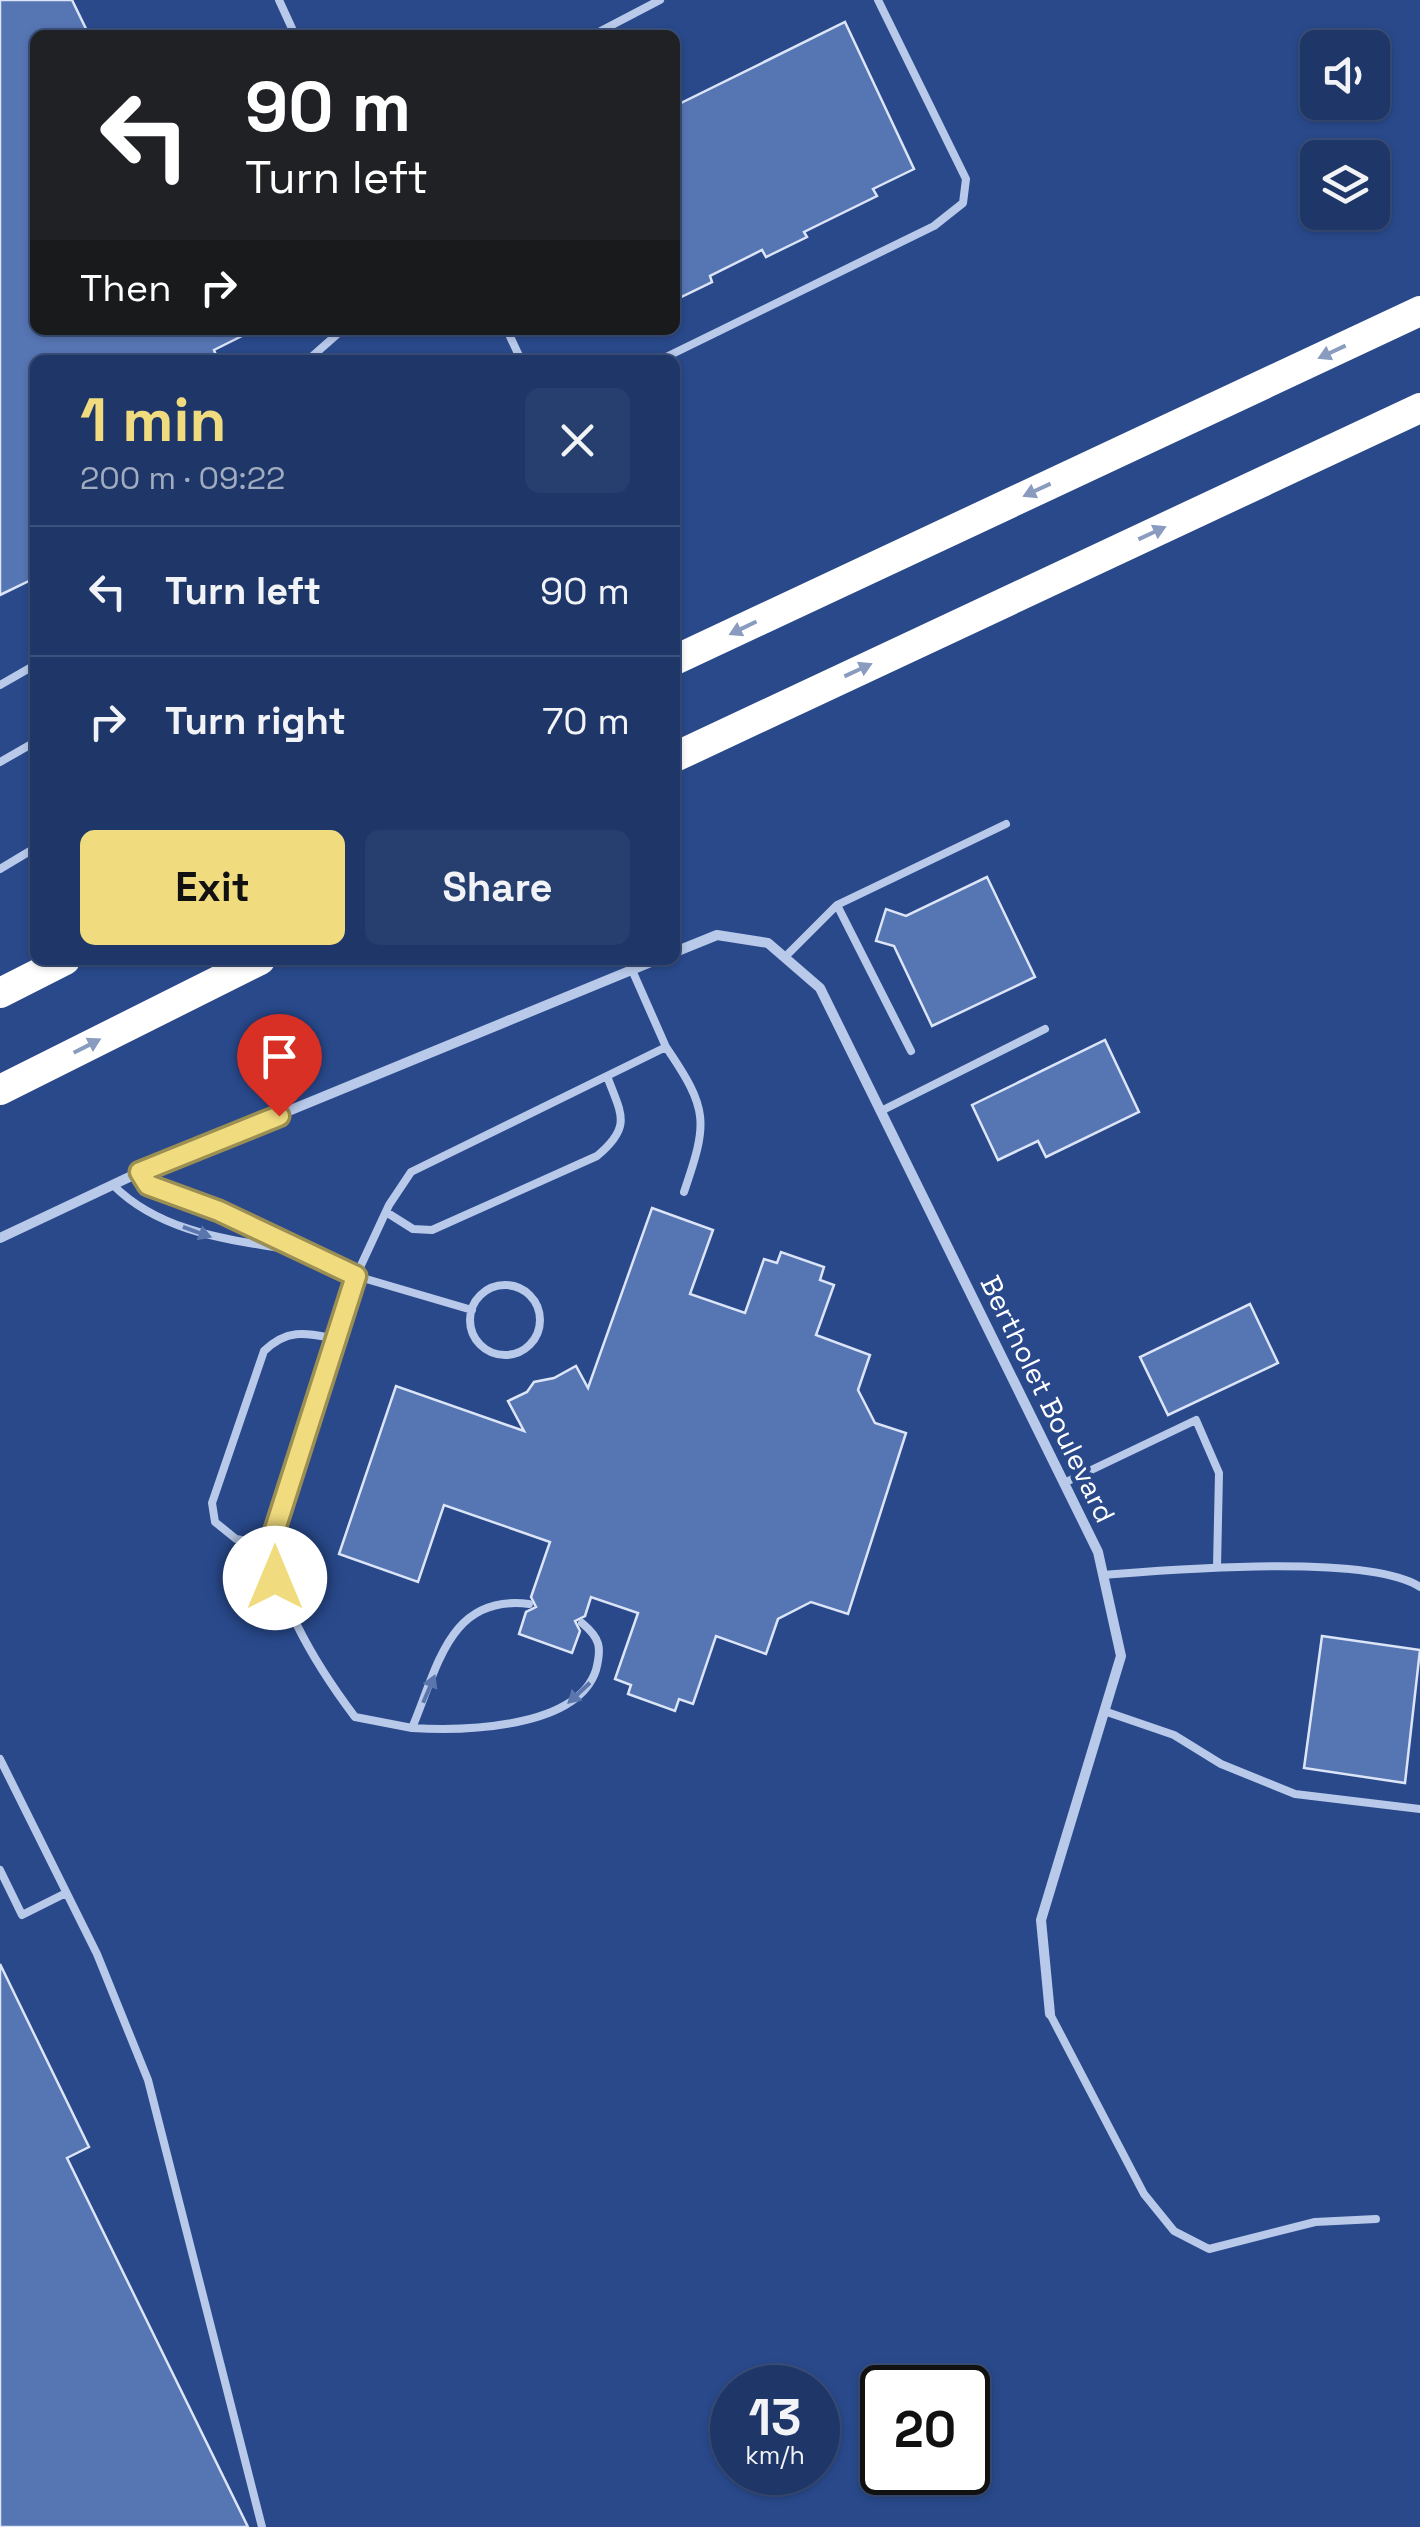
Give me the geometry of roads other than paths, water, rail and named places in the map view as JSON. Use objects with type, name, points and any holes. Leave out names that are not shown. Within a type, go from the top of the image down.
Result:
[{"type":"highway","points":[[680,658],[1420,311]]},
{"type":"highway","points":[[680,755],[1420,408]]},
{"type":"highway","points":[[0,993],[56,965]]},
{"type":"highway","points":[[0,1090],[250,965]]},
{"type":"street","name":"Bertholet Boulevard","points":[[680,950],[717,934],[768,943],[820,988],[1098,1552],[1121,1656],[1041,1920],[1050,2014]]},
{"type":"street","points":[[0,1238],[140,1172],[644,965]]},
{"type":"lane","points":[[279,0],[294,30]]},
{"type":"lane","points":[[603,30],[660,0]]},
{"type":"lane","points":[[670,355],[934,226],[963,203],[966,180],[878,0]]},
{"type":"lane","points":[[314,355],[336,335]]},
{"type":"lane","points":[[0,685],[30,668]]},
{"type":"lane","points":[[0,762],[30,745]]},
{"type":"lane","points":[[784,957],[837,904],[1006,824]]},
{"type":"lane","points":[[0,868],[30,851]]},
{"type":"lane","points":[[837,904],[911,1051]]},
{"type":"lane","points":[[632,970],[666,1048],[692,1084],[699,1108],[702,1139],[684,1192]]},
{"type":"lane","points":[[881,1111],[1045,1029]]},
{"type":"lane","points":[[582,1623],[598,1636],[601,1651],[592,1680],[575,1700],[548,1714],[448,1730],[355,1718],[330,1685],[275,1578],[270,1545],[356,1276],[386,1212],[411,1172],[666,1048]]},
{"type":"lane","points":[[386,1212],[414,1229],[432,1230],[598,1156],[617,1140],[623,1120],[607,1076]]},
{"type":"lane","points":[[140,1172],[148,1185],[219,1211],[356,1276],[472,1310]]},
{"type":"lane","points":[[114,1186],[132,1204],[205,1236],[295,1250]]},
{"type":"lane","points":[[506,1284],[527,1292],[534,1301],[540,1323],[537,1334],[521,1350],[499,1354],[479,1343],[473,1333],[472,1310],[484,1292],[506,1284]]},
{"type":"lane","points":[[270,1545],[236,1538],[214,1522],[212,1503],[264,1351],[280,1336],[299,1332],[337,1339]]},
{"type":"lane","points":[[1064,1483],[1196,1420],[1219,1473],[1217,1567]]},
{"type":"lane","points":[[1103,1575],[1217,1567],[1347,1568],[1420,1587]]},
{"type":"lane","points":[[412,1728],[457,1628],[477,1610],[501,1600],[529,1604]]},
{"type":"lane","points":[[1104,1711],[1174,1735],[1221,1764],[1295,1794],[1420,1809]]},
{"type":"lane","points":[[0,1759],[98,1954],[148,2080],[262,2527]]},
{"type":"lane","points":[[0,1870],[22,1915],[66,1894]]},
{"type":"lane","points":[[1050,2014],[1144,2194],[1174,2232],[1208,2249],[1316,2222],[1376,2219]]}]
